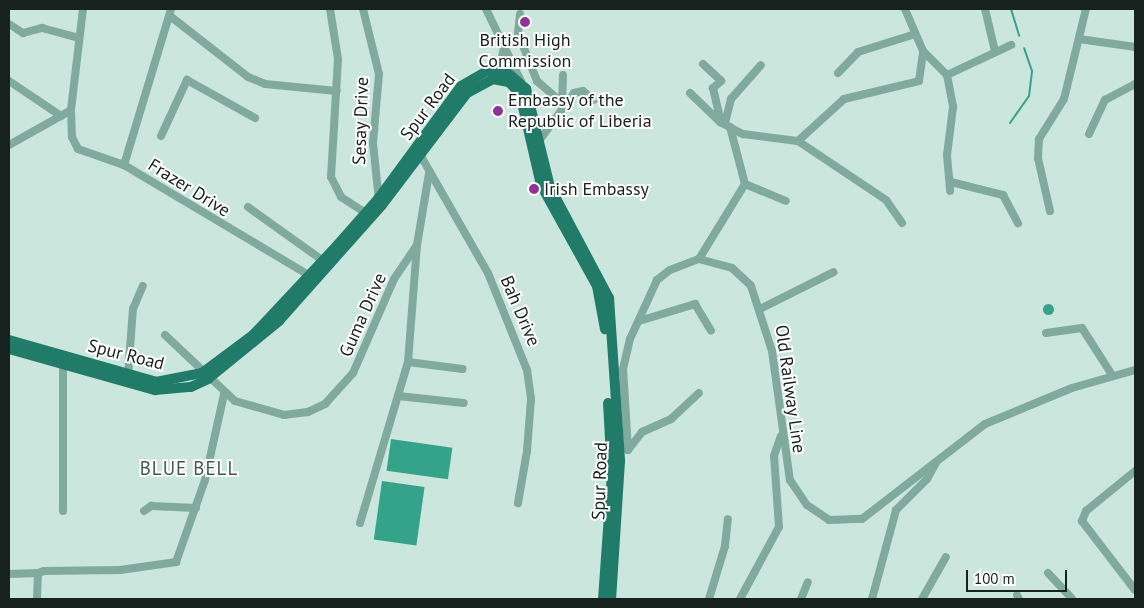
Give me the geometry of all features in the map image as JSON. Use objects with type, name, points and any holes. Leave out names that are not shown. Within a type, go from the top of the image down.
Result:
[{"type":"main road","name":"Spur Road","points":[[9,340],[63,361],[155,390],[191,387],[276,318],[380,202],[419,152],[469,80],[499,71]]},
{"type":"main road","points":[[499,71],[521,81]]},
{"type":"main road","name":"Spur Road","points":[[437,127],[467,93],[483,81],[502,80],[515,87],[524,104],[548,203],[596,275],[604,308],[612,459],[603,599]]},
{"type":"main road","name":"Spur Road","points":[[521,81],[530,97],[539,141],[557,201],[596,275],[612,316],[620,461],[611,599]]},
{"type":"main road","name":"Spur Road","points":[[313,277],[322,260],[334,253]]},
{"type":"main road","name":"Spur Road","points":[[9,349],[128,375],[171,382],[205,376]]},
{"type":"street","points":[[9,145],[71,110],[83,9]]},
{"type":"street","points":[[330,9],[338,45],[331,177],[341,197],[368,215]]},
{"type":"street","name":"Sesay Drive","points":[[363,9],[379,74],[373,143],[380,202]]},
{"type":"street","points":[[486,9],[521,81]]},
{"type":"street","points":[[906,9],[923,51],[947,75],[953,107],[947,155],[951,182],[950,191]]},
{"type":"street","points":[[985,9],[995,51]]},
{"type":"street","points":[[1050,211],[1038,158],[1039,139],[1064,99],[1069,62],[1079,39],[1086,9]]},
{"type":"street","points":[[124,165],[170,13],[248,77],[265,84],[337,91]]},
{"type":"street","points":[[520,14],[518,33],[537,81],[562,104]]},
{"type":"street","points":[[9,24],[23,33],[42,28],[79,38]]},
{"type":"street","points":[[838,73],[858,52],[915,34]]},
{"type":"street","points":[[1079,39],[1135,47]]},
{"type":"street","points":[[947,75],[1011,44]]},
{"type":"street","points":[[499,71],[504,48]]},
{"type":"street","points":[[798,141],[844,99],[919,81],[923,51]]},
{"type":"street","points":[[703,64],[721,81],[713,88],[745,184],[786,201]]},
{"type":"street","points":[[725,124],[731,99],[761,65]]},
{"type":"street","points":[[562,104],[563,74]]},
{"type":"street","points":[[161,136],[187,80],[255,118]]},
{"type":"street","points":[[9,81],[61,116]]},
{"type":"street","points":[[1089,134],[1105,100],[1135,84]]},
{"type":"street","points":[[539,141],[562,104],[578,91],[594,100]]},
{"type":"street","points":[[690,93],[725,124],[754,137],[798,141],[886,200],[902,223]]},
{"type":"street","name":"Frazer Drive","points":[[71,110],[78,149],[124,165],[313,277]]},
{"type":"street","name":"Bah Drive","points":[[419,152],[429,173],[488,273],[527,370],[528,442],[518,503]]},
{"type":"street","points":[[360,523],[408,362],[417,245],[429,173]]},
{"type":"street","points":[[951,182],[1003,196],[1018,223]]},
{"type":"street","points":[[628,450],[623,369],[639,321],[657,280],[670,270],[699,259],[745,184]]},
{"type":"street","points":[[248,207],[322,260]]},
{"type":"street","name":"Guma Drive","points":[[164,335],[224,394],[260,411],[284,415],[325,404],[362,357],[394,279],[417,245]]},
{"type":"street","name":"Old Railway Line","points":[[699,259],[718,262],[743,274],[762,308],[772,351],[781,436],[796,493],[829,520],[862,519],[936,464],[984,424],[1112,375],[1135,370]]},
{"type":"street","points":[[762,308],[834,272]]},
{"type":"street","points":[[128,375],[134,309],[143,286]]},
{"type":"street","points":[[639,321],[695,304],[711,331]]},
{"type":"street","points":[[1046,333],[1082,328],[1112,375]]},
{"type":"street","points":[[63,361],[63,511]]},
{"type":"street","points":[[408,362],[463,370]]},
{"type":"street","points":[[620,461],[642,432],[671,419],[698,393]]},
{"type":"street","points":[[9,574],[173,564],[196,508],[224,394]]},
{"type":"street","points":[[398,396],[464,403]]},
{"type":"street","points":[[740,599],[779,527],[774,456],[781,436]]},
{"type":"street","name":"Old Railway Line","points":[[872,599],[896,510],[927,479],[936,464]]},
{"type":"street","points":[[1135,471],[1083,516],[1084,526],[1135,590]]},
{"type":"street","points":[[144,511],[151,506],[196,508]]},
{"type":"street","points":[[709,599],[725,546],[728,519]]},
{"type":"street","points":[[922,599],[946,557]]},
{"type":"street","points":[[37,599],[38,573]]},
{"type":"street","points":[[1048,574],[1072,599]]},
{"type":"street","points":[[801,599],[808,582]]},
{"type":"shaded area","points":[[1048,303],[1054,309],[1048,315],[1042,309]]},
{"type":"shaded area","points":[[391,439],[452,448],[448,479],[387,471]]},
{"type":"shaded area","points":[[382,481],[425,487],[416,545],[374,539]]},
{"type":"waterway","points":[[1011,9],[1019,36]]},
{"type":"waterway","points":[[1010,123],[1029,96],[1032,71],[1024,48]]},
{"type":"place","name":"British High Commission","points":[[525,22]]},
{"type":"place","name":"Embassy of the Republic of Liberia","points":[[498,111]]},
{"type":"place","name":"Irish Embassy","points":[[534,189]]},
{"type":"district","name":"BLUE BELL","points":[[189,469]]}]
